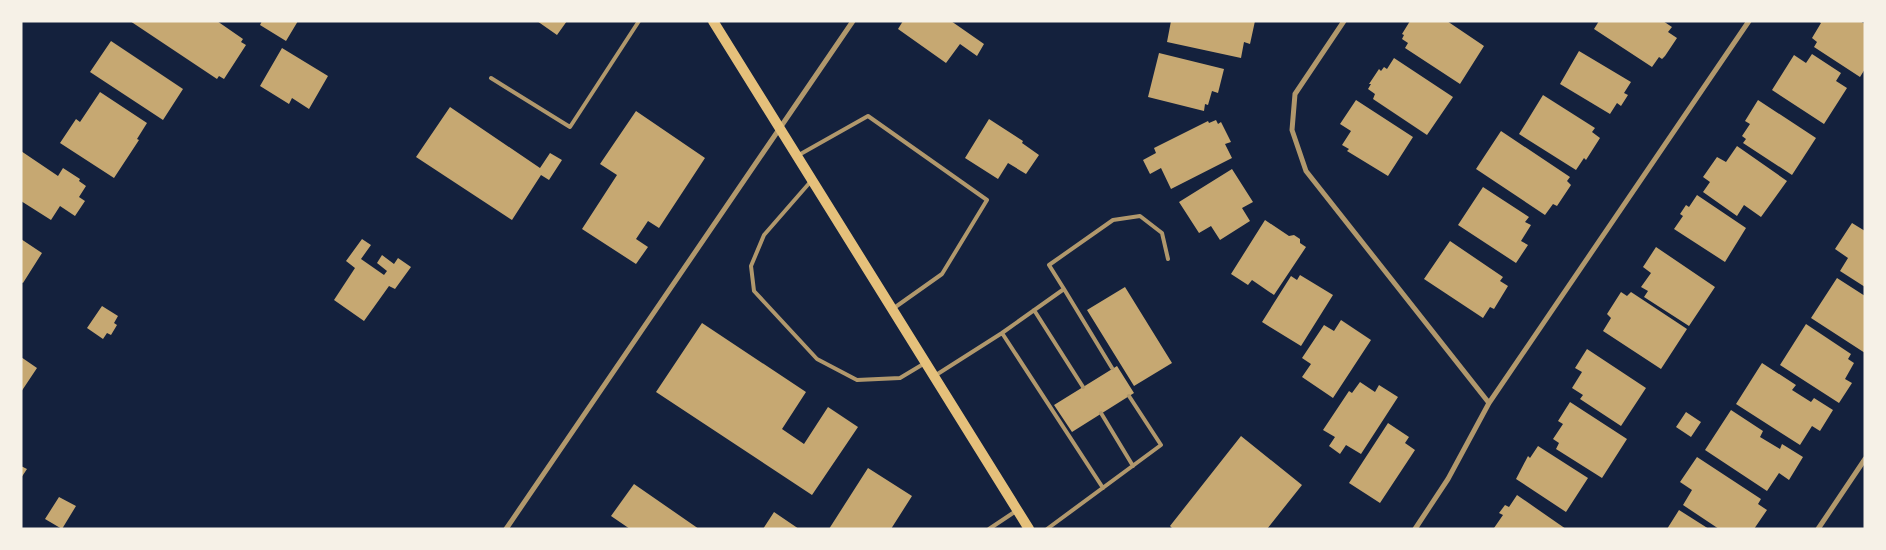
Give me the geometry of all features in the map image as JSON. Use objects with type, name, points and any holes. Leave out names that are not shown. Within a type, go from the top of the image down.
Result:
[{"type":"main road","points":[[713,21],[1028,529]]},
{"type":"street","points":[[506,529],[853,21]]},
{"type":"street","points":[[1344,21],[1295,94],[1292,130],[1306,171],[1489,403]]},
{"type":"street","points":[[1415,529],[1448,479],[1489,403],[1749,21]]},
{"type":"street","points":[[1818,529],[1865,459]]},
{"type":"lane","points":[[491,78],[570,127],[639,21]]},
{"type":"lane","points":[[797,156],[868,116],[988,200],[942,274],[892,310]]},
{"type":"lane","points":[[812,180],[764,235],[751,266],[754,291],[817,359],[857,380],[900,378],[925,363]]},
{"type":"lane","points":[[1112,368],[1049,265],[1113,220],[1140,216],[1162,233],[1168,259]]},
{"type":"lane","points":[[934,376],[1064,289]]},
{"type":"lane","points":[[1034,310],[1083,387]]},
{"type":"lane","points":[[1002,332],[1103,488]]},
{"type":"lane","points":[[1047,529],[1161,445],[1129,396]]},
{"type":"lane","points":[[1101,414],[1133,466]]},
{"type":"lane","points":[[988,529],[1017,511]]},
{"type":"building","points":[[130,21],[217,21],[243,39],[241,42],[246,45],[224,79],[219,76],[217,79]]},
{"type":"building","points":[[262,21],[298,21],[286,41],[260,25]]},
{"type":"building","points":[[537,21],[567,21],[557,35]]},
{"type":"building","points":[[903,21],[951,21],[984,44],[977,56],[960,44],[946,63],[898,29]]},
{"type":"building","points":[[1171,21],[1255,21],[1250,44],[1244,42],[1241,58],[1167,42]]},
{"type":"building","points":[[1410,21],[1447,21],[1484,46],[1460,84],[1405,48],[1408,43],[1402,39],[1404,35],[1402,34]]},
{"type":"building","points":[[1599,21],[1663,21],[1672,27],[1668,32],[1677,38],[1665,56],[1662,59],[1659,57],[1652,67],[1594,29]]},
{"type":"building","points":[[1818,21],[1860,21],[1865,24],[1865,69],[1860,77],[1814,47],[1817,42],[1812,38],[1821,23]]},
{"type":"building","points":[[111,41],[183,89],[163,120],[90,72]]},
{"type":"building","points":[[282,48],[328,76],[309,109],[292,98],[289,104],[260,86]]},
{"type":"building","points":[[1579,51],[1631,82],[1624,93],[1628,95],[1621,106],[1617,103],[1610,114],[1560,84]]},
{"type":"building","points":[[1159,53],[1224,69],[1218,93],[1212,91],[1208,105],[1205,104],[1204,111],[1148,97]]},
{"type":"building","points":[[1812,54],[1841,73],[1836,81],[1847,88],[1824,124],[1772,90],[1794,55],[1806,63]]},
{"type":"building","points":[[1394,58],[1453,97],[1427,135],[1373,99],[1375,94],[1368,89],[1371,84],[1369,84],[1379,69],[1381,71],[1384,67],[1387,69]]},
{"type":"building","points":[[100,92],[147,123],[137,139],[139,140],[114,178],[60,143],[76,119],[80,122]]},
{"type":"building","points":[[1543,95],[1595,128],[1592,132],[1600,138],[1586,160],[1584,158],[1576,170],[1519,134]]},
{"type":"building","points":[[1356,100],[1413,137],[1388,176],[1347,151],[1349,149],[1342,145],[1351,131],[1340,124]]},
{"type":"building","points":[[1758,100],[1816,138],[1792,175],[1743,143],[1746,139],[1742,136],[1750,124],[1745,121]]},
{"type":"building","points":[[450,107],[540,168],[550,153],[562,160],[549,180],[541,175],[512,220],[416,157]]},
{"type":"building","points":[[636,111],[705,158],[659,228],[648,221],[636,239],[648,247],[636,264],[582,229],[617,175],[600,164]]},
{"type":"building","points":[[989,119],[1023,141],[1022,143],[1039,155],[1026,174],[1008,163],[998,179],[965,158]]},
{"type":"building","points":[[1216,120],[1218,124],[1221,122],[1231,142],[1225,144],[1232,158],[1171,189],[1161,168],[1150,174],[1143,160],[1156,153],[1154,148],[1208,121],[1209,123]]},
{"type":"building","points":[[1501,131],[1570,177],[1567,181],[1571,185],[1557,206],[1553,204],[1545,215],[1476,169]]},
{"type":"building","points":[[1737,146],[1787,181],[1761,217],[1744,205],[1737,216],[1703,192],[1710,182],[1703,177],[1717,157],[1726,162]]},
{"type":"building","points":[[21,151],[58,176],[63,168],[80,179],[79,181],[86,186],[79,197],[85,201],[75,216],[60,206],[51,220],[21,201]]},
{"type":"building","points":[[1232,169],[1253,202],[1242,208],[1250,221],[1220,240],[1211,226],[1199,233],[1179,202]]},
{"type":"building","points":[[1483,187],[1529,217],[1525,222],[1531,225],[1521,241],[1528,245],[1516,263],[1458,225]]},
{"type":"building","points":[[1697,195],[1746,228],[1725,262],[1674,229],[1683,216],[1680,214],[1686,205],[1689,207]]},
{"type":"building","points":[[1265,220],[1289,236],[1294,235],[1306,247],[1274,295],[1252,280],[1248,285],[1231,274]]},
{"type":"building","points":[[1852,223],[1865,231],[1865,287],[1840,271],[1848,258],[1835,249]]},
{"type":"building","points":[[21,239],[42,253],[23,283],[21,282]]},
{"type":"building","points":[[362,239],[371,245],[361,259],[384,275],[387,271],[377,263],[382,255],[394,264],[398,258],[411,267],[395,289],[389,286],[364,321],[334,300],[355,268],[346,261]]},
{"type":"building","points":[[1450,241],[1503,277],[1500,281],[1508,286],[1494,309],[1490,307],[1483,318],[1424,279]]},
{"type":"building","points":[[1656,247],[1715,287],[1689,326],[1644,297],[1648,291],[1641,287],[1651,273],[1643,267]]},
{"type":"building","points":[[1300,275],[1333,295],[1301,346],[1262,322],[1291,276],[1297,280]]},
{"type":"building","points":[[1837,278],[1865,296],[1865,353],[1811,318]]},
{"type":"building","points":[[1125,287],[1172,363],[1134,386],[1087,310]]},
{"type":"building","points":[[1621,292],[1627,296],[1631,292],[1687,329],[1661,369],[1603,331],[1611,318],[1607,314]]},
{"type":"building","points":[[102,306],[118,316],[114,323],[117,325],[111,335],[107,333],[103,339],[87,328]]},
{"type":"building","points":[[1341,320],[1371,340],[1333,398],[1302,377],[1311,364],[1302,358],[1324,325],[1334,331]]},
{"type":"building","points":[[702,323],[806,392],[782,429],[804,444],[828,407],[858,427],[812,495],[656,392]]},
{"type":"building","points":[[1806,324],[1851,354],[1848,359],[1854,363],[1845,379],[1852,383],[1839,403],[1780,365]]},
{"type":"building","points":[[1587,349],[1646,388],[1621,426],[1580,399],[1583,395],[1572,388],[1582,372],[1575,368]]},
{"type":"building","points":[[21,357],[37,368],[21,392]]},
{"type":"building","points":[[1762,363],[1796,385],[1792,390],[1811,402],[1814,398],[1833,410],[1820,431],[1812,426],[1800,445],[1736,404]]},
{"type":"building","points":[[1117,366],[1134,393],[1072,432],[1054,405]]},
{"type":"building","points":[[1360,382],[1375,392],[1379,385],[1398,397],[1361,454],[1346,445],[1340,454],[1329,446],[1335,437],[1323,430],[1349,391],[1352,393]]},
{"type":"building","points":[[1570,402],[1627,439],[1602,478],[1556,449],[1559,443],[1553,439],[1563,424],[1558,421]]},
{"type":"building","points":[[1731,410],[1763,431],[1760,437],[1780,449],[1782,444],[1803,457],[1789,480],[1779,473],[1767,491],[1705,450]]},
{"type":"building","points":[[1686,412],[1701,422],[1691,437],[1676,427]]},
{"type":"building","points":[[1388,423],[1409,437],[1405,443],[1415,450],[1380,503],[1349,483]]},
{"type":"building","points":[[1241,436],[1302,485],[1267,529],[1173,529],[1170,526]]},
{"type":"building","points":[[1538,446],[1588,478],[1566,512],[1516,479],[1528,456],[1530,458]]},
{"type":"building","points":[[1697,457],[1761,499],[1758,504],[1767,510],[1754,529],[1719,529],[1683,505],[1692,490],[1680,482]]},
{"type":"building","points":[[21,466],[27,469],[21,478]]},
{"type":"building","points":[[868,468],[912,496],[891,529],[829,529]]},
{"type":"building","points":[[634,484],[699,529],[630,529],[611,516]]},
{"type":"building","points":[[1517,495],[1566,529],[1494,528],[1503,515],[1499,513],[1505,505],[1509,507]]},
{"type":"building","points":[[59,497],[76,506],[62,529],[45,519]]},
{"type":"building","points":[[1679,510],[1709,529],[1667,529]]},
{"type":"building","points":[[774,512],[799,529],[763,529]]}]
